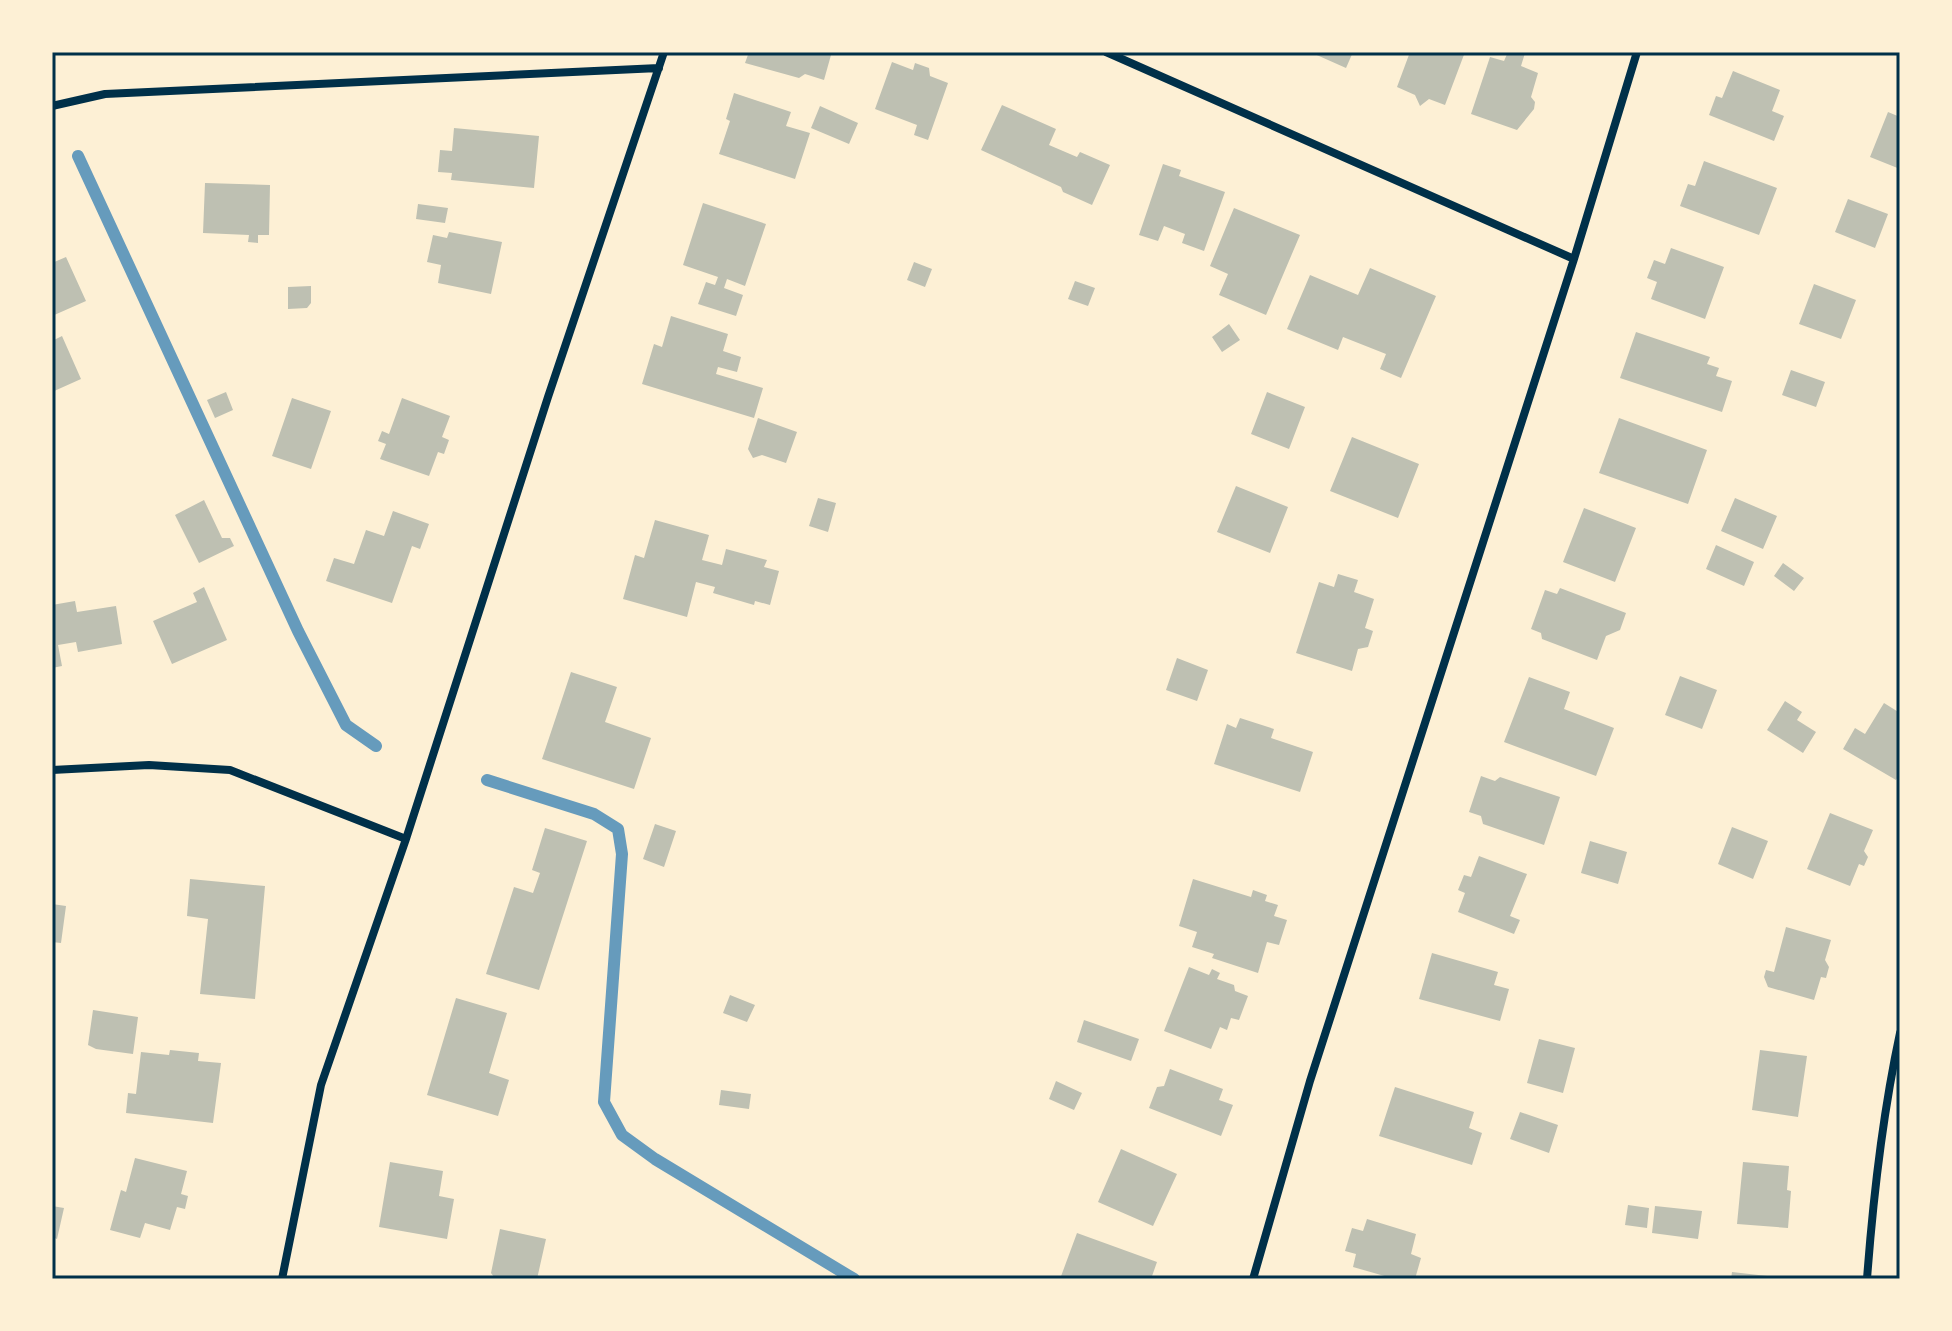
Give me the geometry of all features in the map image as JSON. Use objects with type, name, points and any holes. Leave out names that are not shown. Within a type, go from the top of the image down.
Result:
[{"type":"street","points":[[282,1279],[321,1085],[406,839],[548,397],[664,52]]},
{"type":"street","points":[[1106,52],[1574,259]]},
{"type":"street","points":[[1253,1279],[1310,1081],[1574,259],[1637,52]]},
{"type":"street","points":[[52,106],[105,94],[659,68]]},
{"type":"street","points":[[52,770],[149,765],[230,770],[406,839]]},
{"type":"street","points":[[1867,1279],[1891,1074],[1900,1033]]},
{"type":"building","points":[[749,52],[818,52],[831,55],[824,80],[805,74],[799,78],[745,63]]},
{"type":"building","points":[[1310,52],[1353,52],[1346,68]]},
{"type":"building","points":[[1410,52],[1465,52],[1445,105],[1429,99],[1420,106],[1415,95],[1397,87]]},
{"type":"building","points":[[1508,52],[1525,53],[1521,66],[1538,73],[1531,97],[1535,102],[1534,109],[1517,130],[1471,114],[1490,57],[1504,61]]},
{"type":"building","points":[[892,62],[913,70],[915,63],[929,68],[930,76],[948,83],[928,140],[914,135],[917,125],[875,109]]},
{"type":"building","points":[[1733,71],[1780,90],[1772,111],[1784,116],[1774,141],[1709,115],[1716,96],[1722,98]]},
{"type":"building","points":[[734,93],[791,112],[786,126],[810,133],[795,179],[719,154],[730,121],[726,119]]},
{"type":"building","points":[[1002,105],[1056,129],[1049,145],[1077,157],[1080,152],[1110,165],[1092,205],[981,150]]},
{"type":"building","points":[[820,106],[858,123],[849,144],[811,128]]},
{"type":"building","points":[[1888,112],[1900,117],[1900,169],[1870,157]]},
{"type":"building","points":[[454,128],[539,136],[534,188],[451,180],[452,173],[438,172],[440,150],[452,151]]},
{"type":"building","points":[[1704,161],[1777,188],[1759,235],[1680,206],[1688,184],[1695,186]]},
{"type":"building","points":[[1163,164],[1181,170],[1179,176],[1225,192],[1204,251],[1182,243],[1185,234],[1164,226],[1158,241],[1139,235]]},
{"type":"building","points":[[205,183],[270,185],[269,235],[258,235],[258,243],[248,242],[249,235],[203,233]]},
{"type":"building","points":[[1848,199],[1888,214],[1875,248],[1835,232]]},
{"type":"building","points":[[703,203],[766,224],[745,286],[727,279],[724,288],[743,295],[736,316],[698,304],[706,282],[715,285],[718,277],[683,265]]},
{"type":"building","points":[[418,204],[448,208],[445,223],[416,219]]},
{"type":"building","points":[[1234,208],[1300,235],[1266,315],[1219,295],[1228,274],[1210,266]]},
{"type":"building","points":[[449,232],[502,242],[491,294],[438,283],[441,265],[427,262],[433,235],[447,238]]},
{"type":"building","points":[[1671,248],[1724,267],[1705,319],[1651,299],[1657,282],[1647,278],[1654,260],[1665,264]]},
{"type":"building","points":[[66,257],[86,301],[52,316],[52,263]]},
{"type":"building","points":[[914,262],[932,269],[925,287],[907,280]]},
{"type":"building","points":[[1370,268],[1436,296],[1401,378],[1380,369],[1386,354],[1343,337],[1338,350],[1287,329],[1310,275],[1358,295]]},
{"type":"building","points":[[1075,281],[1095,288],[1088,306],[1068,299]]},
{"type":"building","points":[[1814,284],[1856,300],[1841,339],[1799,324]]},
{"type":"building","points":[[311,286],[311,303],[307,308],[288,309],[288,287]]},
{"type":"building","points":[[671,316],[728,334],[723,351],[741,357],[737,372],[718,367],[716,374],[763,388],[754,418],[642,384],[654,344],[662,347]]},
{"type":"building","points":[[1229,324],[1240,340],[1222,352],[1212,337]]},
{"type":"building","points":[[1636,332],[1710,357],[1707,364],[1719,368],[1716,376],[1732,381],[1722,412],[1620,378]]},
{"type":"building","points":[[62,336],[81,379],[52,392],[52,341]]},
{"type":"building","points":[[1791,370],[1825,382],[1816,407],[1782,395]]},
{"type":"building","points":[[226,392],[233,410],[215,418],[207,400]]},
{"type":"building","points":[[1267,392],[1305,407],[1289,449],[1251,434]]},
{"type":"building","points":[[292,398],[331,411],[311,469],[272,456]]},
{"type":"building","points":[[402,398],[450,416],[442,437],[449,440],[444,454],[438,452],[429,476],[380,459],[386,444],[378,441],[382,431],[389,434]]},
{"type":"building","points":[[758,418],[797,432],[786,463],[762,455],[753,458],[748,449]]},
{"type":"building","points":[[1619,418],[1707,450],[1688,504],[1599,473]]},
{"type":"building","points":[[1352,437],[1419,464],[1398,518],[1330,491]]},
{"type":"building","points":[[1236,486],[1288,507],[1270,553],[1217,532]]},
{"type":"building","points":[[818,498],[836,503],[828,532],[809,526]]},
{"type":"building","points":[[1735,498],[1777,516],[1763,549],[1721,531]]},
{"type":"building","points":[[204,500],[222,538],[230,538],[234,546],[199,563],[175,515]]},
{"type":"building","points":[[1584,508],[1636,528],[1615,582],[1563,562]]},
{"type":"building","points":[[393,511],[429,524],[420,549],[412,546],[392,603],[326,581],[334,558],[354,564],[366,530],[384,536]]},
{"type":"building","points":[[655,520],[709,535],[702,560],[722,565],[726,549],[767,560],[764,567],[779,571],[770,605],[755,601],[754,605],[713,593],[715,587],[696,582],[687,617],[623,599],[635,555],[644,558]]},
{"type":"building","points":[[1716,545],[1754,562],[1744,586],[1706,569]]},
{"type":"building","points":[[1783,563],[1804,578],[1794,591],[1774,576]]},
{"type":"building","points":[[1338,574],[1358,580],[1354,592],[1374,599],[1365,628],[1373,631],[1368,647],[1358,649],[1352,671],[1296,653],[1319,582],[1334,587]]},
{"type":"building","points":[[204,587],[227,640],[172,664],[153,621],[197,602],[193,593]]},
{"type":"building","points":[[1560,588],[1626,613],[1620,630],[1606,636],[1597,660],[1542,639],[1541,633],[1531,629],[1545,590],[1557,594]]},
{"type":"building","points":[[75,601],[77,612],[116,606],[122,644],[78,652],[76,642],[58,645],[62,666],[52,668],[52,605]]},
{"type":"building","points":[[1177,658],[1208,670],[1197,701],[1166,690]]},
{"type":"building","points":[[571,672],[617,687],[605,722],[651,738],[634,789],[542,759]]},
{"type":"building","points":[[1680,676],[1717,690],[1702,729],[1665,715]]},
{"type":"building","points":[[1529,677],[1570,692],[1564,709],[1614,728],[1596,776],[1504,742]]},
{"type":"building","points":[[1785,701],[1802,712],[1797,720],[1816,732],[1803,753],[1767,730]]},
{"type":"building","points":[[1884,703],[1900,713],[1900,773],[1896,780],[1843,749],[1855,728],[1865,734]]},
{"type":"building","points":[[1240,718],[1274,729],[1271,738],[1313,752],[1300,792],[1214,764],[1227,724],[1236,728]]},
{"type":"building","points":[[1481,776],[1495,781],[1500,777],[1560,797],[1544,845],[1483,824],[1481,816],[1469,812]]},
{"type":"building","points":[[1830,813],[1873,830],[1864,851],[1868,857],[1864,866],[1859,864],[1850,886],[1807,869]]},
{"type":"building","points":[[655,824],[676,831],[664,867],[643,859]]},
{"type":"building","points":[[1732,827],[1768,841],[1753,879],[1718,864]]},
{"type":"building","points":[[545,828],[587,841],[539,990],[486,974],[514,887],[533,893],[540,873],[532,870]]},
{"type":"building","points":[[1590,841],[1627,852],[1618,884],[1581,873]]},
{"type":"building","points":[[1479,856],[1527,874],[1510,916],[1520,920],[1514,934],[1458,912],[1465,893],[1458,890],[1464,875],[1471,877]]},
{"type":"building","points":[[190,879],[265,886],[255,999],[200,994],[208,919],[187,916]]},
{"type":"building","points":[[1193,879],[1251,897],[1253,890],[1267,895],[1265,901],[1278,905],[1274,916],[1287,920],[1279,945],[1267,942],[1258,973],[1212,958],[1214,954],[1192,947],[1197,932],[1179,926]]},
{"type":"building","points":[[52,904],[66,906],[61,943],[52,942]]},
{"type":"building","points":[[1786,927],[1831,940],[1825,960],[1829,967],[1826,978],[1821,977],[1814,1000],[1768,987],[1764,977],[1766,970],[1774,972]]},
{"type":"building","points":[[1432,953],[1498,972],[1494,985],[1509,989],[1500,1021],[1419,999]]},
{"type":"building","points":[[1189,967],[1209,975],[1212,969],[1220,973],[1217,979],[1234,985],[1235,991],[1248,996],[1239,1020],[1231,1018],[1227,1030],[1220,1027],[1211,1049],[1164,1031]]},
{"type":"building","points":[[730,995],[755,1005],[747,1022],[723,1013]]},
{"type":"building","points":[[456,998],[507,1013],[489,1073],[509,1080],[498,1116],[427,1095]]},
{"type":"building","points":[[93,1010],[138,1017],[133,1054],[88,1045]]},
{"type":"building","points":[[1084,1020],[1139,1039],[1131,1061],[1077,1042]]},
{"type":"building","points":[[1539,1039],[1575,1048],[1563,1093],[1527,1083]]},
{"type":"building","points":[[170,1050],[199,1053],[198,1061],[221,1063],[213,1123],[126,1113],[128,1093],[136,1094],[141,1052],[169,1055]]},
{"type":"building","points":[[1760,1050],[1807,1056],[1798,1117],[1752,1110]]},
{"type":"building","points":[[1170,1069],[1223,1089],[1219,1100],[1233,1105],[1221,1136],[1149,1108],[1157,1087],[1164,1086]]},
{"type":"building","points":[[1056,1081],[1082,1093],[1074,1110],[1049,1099]]},
{"type":"building","points":[[1395,1087],[1474,1112],[1469,1128],[1482,1133],[1472,1165],[1379,1136]]},
{"type":"building","points":[[721,1090],[751,1094],[749,1109],[719,1105]]},
{"type":"building","points":[[1520,1112],[1558,1125],[1549,1153],[1510,1139]]},
{"type":"building","points":[[1121,1149],[1177,1174],[1153,1226],[1098,1202]]},
{"type":"building","points":[[135,1158],[187,1171],[181,1194],[188,1196],[185,1209],[177,1207],[170,1230],[145,1223],[140,1238],[110,1230],[121,1190],[126,1192]]},
{"type":"building","points":[[390,1162],[443,1171],[439,1196],[454,1199],[447,1239],[379,1227]]},
{"type":"building","points":[[1743,1162],[1789,1166],[1787,1190],[1791,1191],[1788,1228],[1737,1224]]},
{"type":"building","points":[[1628,1205],[1649,1208],[1647,1228],[1625,1225]]},
{"type":"building","points":[[52,1206],[64,1208],[57,1239],[52,1237]]},
{"type":"building","points":[[1655,1206],[1702,1211],[1698,1239],[1652,1233]]},
{"type":"building","points":[[1367,1219],[1416,1234],[1411,1254],[1421,1258],[1415,1279],[1388,1279],[1353,1267],[1356,1254],[1345,1251],[1352,1228],[1363,1231]]},
{"type":"building","points":[[500,1229],[546,1239],[537,1279],[505,1279],[494,1277],[491,1273]]},
{"type":"building","points":[[1077,1233],[1157,1262],[1151,1279],[1060,1279]]},
{"type":"building","points":[[1732,1272],[1776,1277],[1776,1279],[1731,1279]]},
{"type":"waterway","points":[[78,156],[298,631],[346,725],[376,746]]},
{"type":"waterway","points":[[487,780],[594,814],[618,829],[622,854],[604,1102],[622,1135],[655,1159],[854,1279]]}]
